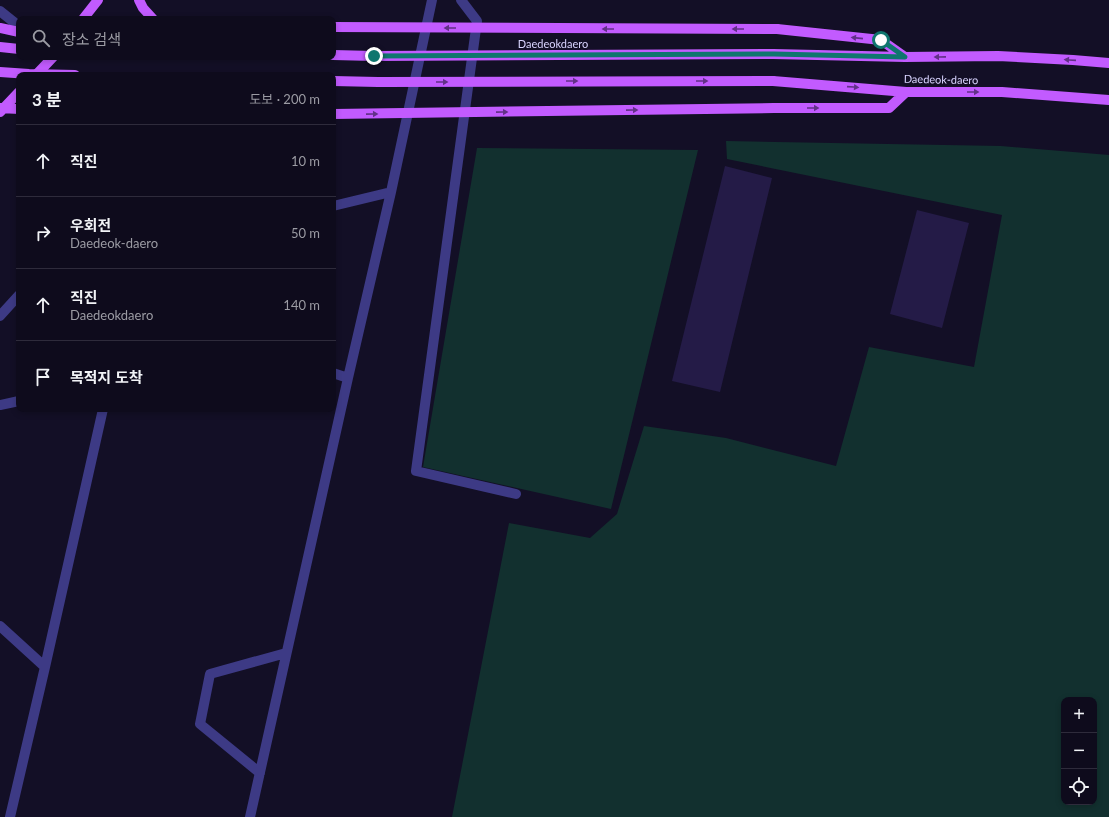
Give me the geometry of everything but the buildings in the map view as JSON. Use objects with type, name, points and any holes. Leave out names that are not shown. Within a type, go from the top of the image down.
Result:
[{"type":"main road","points":[[85,16],[98,0]]},
{"type":"main road","points":[[139,0],[143,8],[151,16]]},
{"type":"main road","points":[[336,27],[777,29],[881,40],[905,57]]},
{"type":"main road","points":[[0,28],[16,28]]},
{"type":"main road","points":[[0,47],[16,49]]},
{"type":"main road","name":"Daedeok-daero","points":[[774,54],[905,57],[998,56],[1109,63]]},
{"type":"main road","name":"Daedeokdaero","points":[[336,55],[774,54]]},
{"type":"main road","points":[[39,72],[50,60]]},
{"type":"main road","points":[[0,72],[16,73]]},
{"type":"main road","name":"Daedeok-daero","points":[[336,81],[772,81],[906,92],[1002,92],[1109,100]]},
{"type":"main road","points":[[336,114],[774,108],[889,108],[906,92]]},
{"type":"main road","points":[[1,109],[16,95]]},
{"type":"main road","points":[[1,109],[16,109]]},
{"type":"street","points":[[250,817],[391,192],[432,0]]},
{"type":"street","points":[[461,0],[477,21],[416,471],[516,494]]},
{"type":"street","points":[[0,12],[16,27]]},
{"type":"street","points":[[336,205],[391,192]]},
{"type":"street","points":[[0,316],[16,298]]},
{"type":"street","points":[[336,374],[348,378]]},
{"type":"street","points":[[0,405],[16,402]]},
{"type":"street","points":[[10,817],[102,412]]},
{"type":"street","points":[[0,626],[45,667]]},
{"type":"street","points":[[260,773],[200,724],[210,674],[286,653]]},
{"type":"green space","points":[[726,141],[1001,146],[1109,155],[1109,817],[452,817],[509,523],[590,538],[617,514],[644,426],[726,438],[836,466],[869,347],[974,367],[1002,215],[727,159]]},
{"type":"green space","points":[[477,148],[698,150],[611,509],[423,467]]},
{"type":"route","points":[[374,56],[774,54],[905,57],[881,40]]}]
